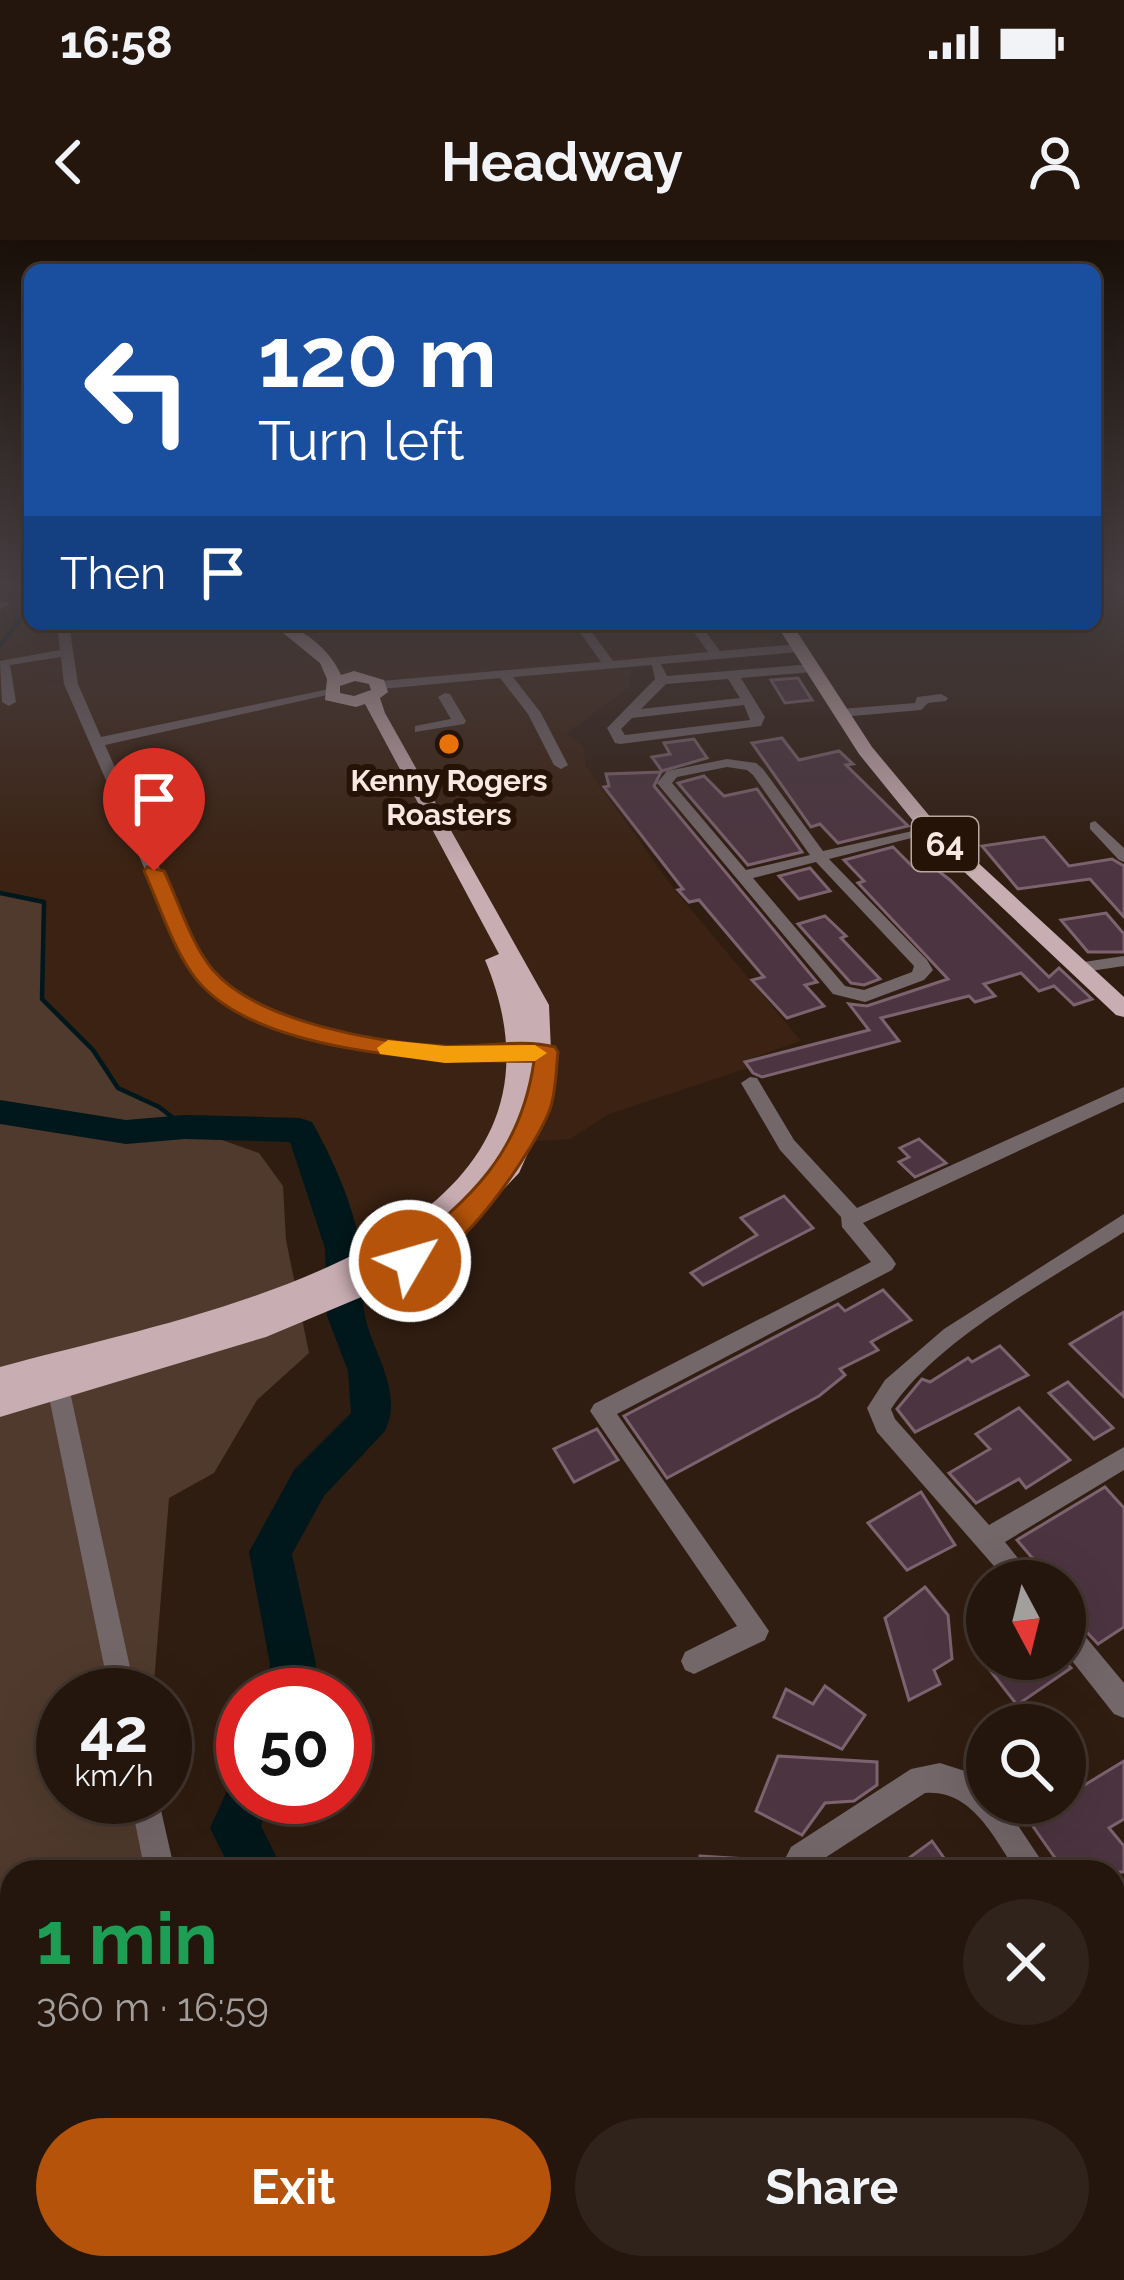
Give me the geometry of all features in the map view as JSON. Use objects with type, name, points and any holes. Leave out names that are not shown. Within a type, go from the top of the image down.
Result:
[{"type":"main road","points":[[331,680],[361,712],[511,988],[535,1053]]},
{"type":"main road","points":[[333,687],[350,680]]},
{"type":"main road","points":[[365,680],[377,691]]},
{"type":"main road","name":"64","points":[[820,680],[880,770],[930,829],[1124,1010]]},
{"type":"main road","points":[[350,702],[377,691]]},
{"type":"main road","points":[[0,1404],[241,1334],[373,1267],[472,1179],[508,1124],[535,1053],[531,984],[376,713],[377,691]]},
{"type":"main road","points":[[0,1379],[314,1294]]},
{"type":"street","points":[[5,680],[9,702]]},
{"type":"street","points":[[70,680],[191,957],[225,994],[272,1019],[383,1048],[445,1054],[535,1053]]},
{"type":"street","points":[[377,691],[448,680]]},
{"type":"street","points":[[509,680],[534,712],[561,765]]},
{"type":"street","points":[[654,680],[632,714],[614,728],[620,740],[756,723],[758,717],[736,680]]},
{"type":"street","points":[[98,742],[333,687]]},
{"type":"street","points":[[419,729],[459,722],[445,697]]},
{"type":"street","points":[[842,713],[920,706],[922,700],[941,698]]},
{"type":"street","points":[[632,714],[748,701]]},
{"type":"street","points":[[727,764],[751,766],[819,857],[924,970],[865,996],[839,990],[743,876],[664,783],[666,778],[727,764]]},
{"type":"street","points":[[1094,826],[1124,857]]},
{"type":"street","points":[[743,876],[930,829]]},
{"type":"street","points":[[1077,968],[1124,961]]},
{"type":"street","points":[[750,1083],[787,1145],[854,1218]]},
{"type":"street","points":[[694,1660],[756,1631],[602,1411],[886,1264],[849,1221],[1124,1094]]},
{"type":"street","points":[[1006,1560],[885,1424],[879,1408],[885,1393],[947,1340],[1124,1222]]},
{"type":"street","points":[[58,1387],[117,1668]]},
{"type":"street","points":[[989,1538],[1124,1458]]},
{"type":"street","points":[[1086,1650],[1115,1676],[1124,1704]]},
{"type":"street","points":[[801,1857],[921,1779],[939,1774],[961,1780],[976,1793],[1025,1860]]},
{"type":"street","points":[[150,1824],[157,1860]]},
{"type":"shaded area","points":[[0,680],[630,680],[629,687],[566,734],[583,746],[586,767],[674,889],[801,1041],[746,1060],[751,1067],[609,1114],[570,1139],[536,1141],[475,1223],[386,1286],[360,1251],[343,1256],[315,1158],[300,1130],[185,1127],[159,1107],[118,1088],[93,1050],[42,999],[44,902],[0,893]]},
{"type":"shaded area","points":[[0,893],[44,902],[42,999],[93,1050],[118,1088],[159,1107],[185,1127],[259,1153],[283,1186],[286,1240],[309,1353],[257,1400],[214,1473],[169,1498],[155,1668],[36,1668],[36,1824],[150,1824],[158,1860],[0,1860]]},
{"type":"building","points":[[771,680],[799,680],[812,700],[785,703]]},
{"type":"building","points":[[782,738],[799,760],[839,751],[853,764],[846,765],[908,826],[838,843],[820,824],[811,827],[752,743]]},
{"type":"building","points":[[694,739],[707,758],[662,771],[652,757],[670,754],[664,743]]},
{"type":"building","points":[[661,772],[654,786],[817,982],[805,985],[824,1006],[787,1018],[752,980],[764,977],[699,900],[689,902],[678,890],[683,889],[604,787],[609,786],[606,774]]},
{"type":"building","points":[[704,776],[724,796],[757,789],[802,852],[748,865],[678,783]]},
{"type":"building","points":[[1044,837],[1069,866],[1112,859],[1124,866],[1124,917],[1090,879],[1018,889],[982,846]]},
{"type":"building","points":[[893,847],[913,867],[928,863],[950,880],[1049,977],[1059,968],[1092,999],[1074,1005],[1054,986],[1039,991],[1021,973],[984,984],[995,996],[975,1002],[969,996],[881,1018],[899,1041],[762,1077],[753,1073],[745,1062],[869,1030],[849,1004],[867,1006],[948,979],[858,883],[864,881],[844,860]]},
{"type":"building","points":[[810,868],[830,891],[799,899],[779,876]]},
{"type":"building","points":[[1106,913],[1124,934],[1124,952],[1088,952],[1061,920]]},
{"type":"building","points":[[825,916],[880,979],[864,985],[851,983],[798,924]]},
{"type":"building","points":[[919,1139],[946,1163],[915,1177],[899,1162],[909,1157],[900,1148]]},
{"type":"building","points":[[784,1196],[813,1228],[703,1285],[691,1273],[757,1235],[741,1218]]},
{"type":"building","points":[[883,1290],[911,1320],[871,1342],[878,1350],[840,1369],[845,1375],[819,1396],[667,1478],[624,1416],[838,1304],[845,1311]]},
{"type":"building","points":[[1124,1312],[1124,1397],[1070,1344]]},
{"type":"building","points":[[1000,1346],[1028,1375],[915,1432],[897,1409],[922,1379],[930,1382],[968,1358],[972,1362]]},
{"type":"building","points":[[1068,1382],[1113,1428],[1094,1439],[1049,1393]]},
{"type":"building","points":[[1019,1408],[1070,1460],[1026,1488],[1019,1479],[976,1503],[949,1473],[990,1449],[976,1434]]},
{"type":"building","points":[[597,1429],[618,1460],[574,1482],[554,1449]]},
{"type":"building","points":[[1105,1487],[1124,1508],[1124,1627],[1098,1644],[1086,1631],[1086,1560],[1034,1560],[1017,1540]]},
{"type":"building","points":[[921,1492],[955,1545],[907,1570],[868,1523]]},
{"type":"building","points":[[925,1587],[948,1615],[952,1659],[934,1670],[940,1684],[909,1700],[885,1618]]},
{"type":"building","points":[[998,1680],[1053,1680],[1018,1704]]},
{"type":"building","points":[[825,1686],[865,1715],[842,1749],[774,1717],[786,1689],[813,1704]]},
{"type":"building","points":[[778,1756],[877,1762],[877,1785],[854,1801],[825,1803],[802,1835],[756,1811]]},
{"type":"building","points":[[1124,1761],[1124,1819],[1109,1828],[1124,1846],[1124,1860],[1057,1860],[1032,1825],[1086,1824],[1086,1784]]},
{"type":"building","points":[[932,1841],[945,1860],[906,1860]]},
{"type":"building","points":[[700,1856],[764,1860],[700,1860]]},
{"type":"waterway","points":[[0,893],[44,902],[42,999],[93,1050],[118,1088],[159,1107],[185,1127]]},
{"type":"waterway","points":[[0,1112],[126,1132],[185,1127],[300,1130],[315,1158],[343,1248],[346,1316],[367,1371],[371,1419],[309,1483],[270,1552],[292,1668]]},
{"type":"waterway","points":[[237,1824],[252,1860]]},
{"type":"slow traffic","points":[[388,1048],[445,1054],[535,1053]]},
{"type":"place","name":"Kenny Rogers Roasters","points":[[449,744]]},
{"type":"route","points":[[154,871],[201,970],[225,994],[272,1019],[383,1048],[445,1054],[547,1052],[540,1105],[514,1157],[467,1216],[410,1261]]}]
